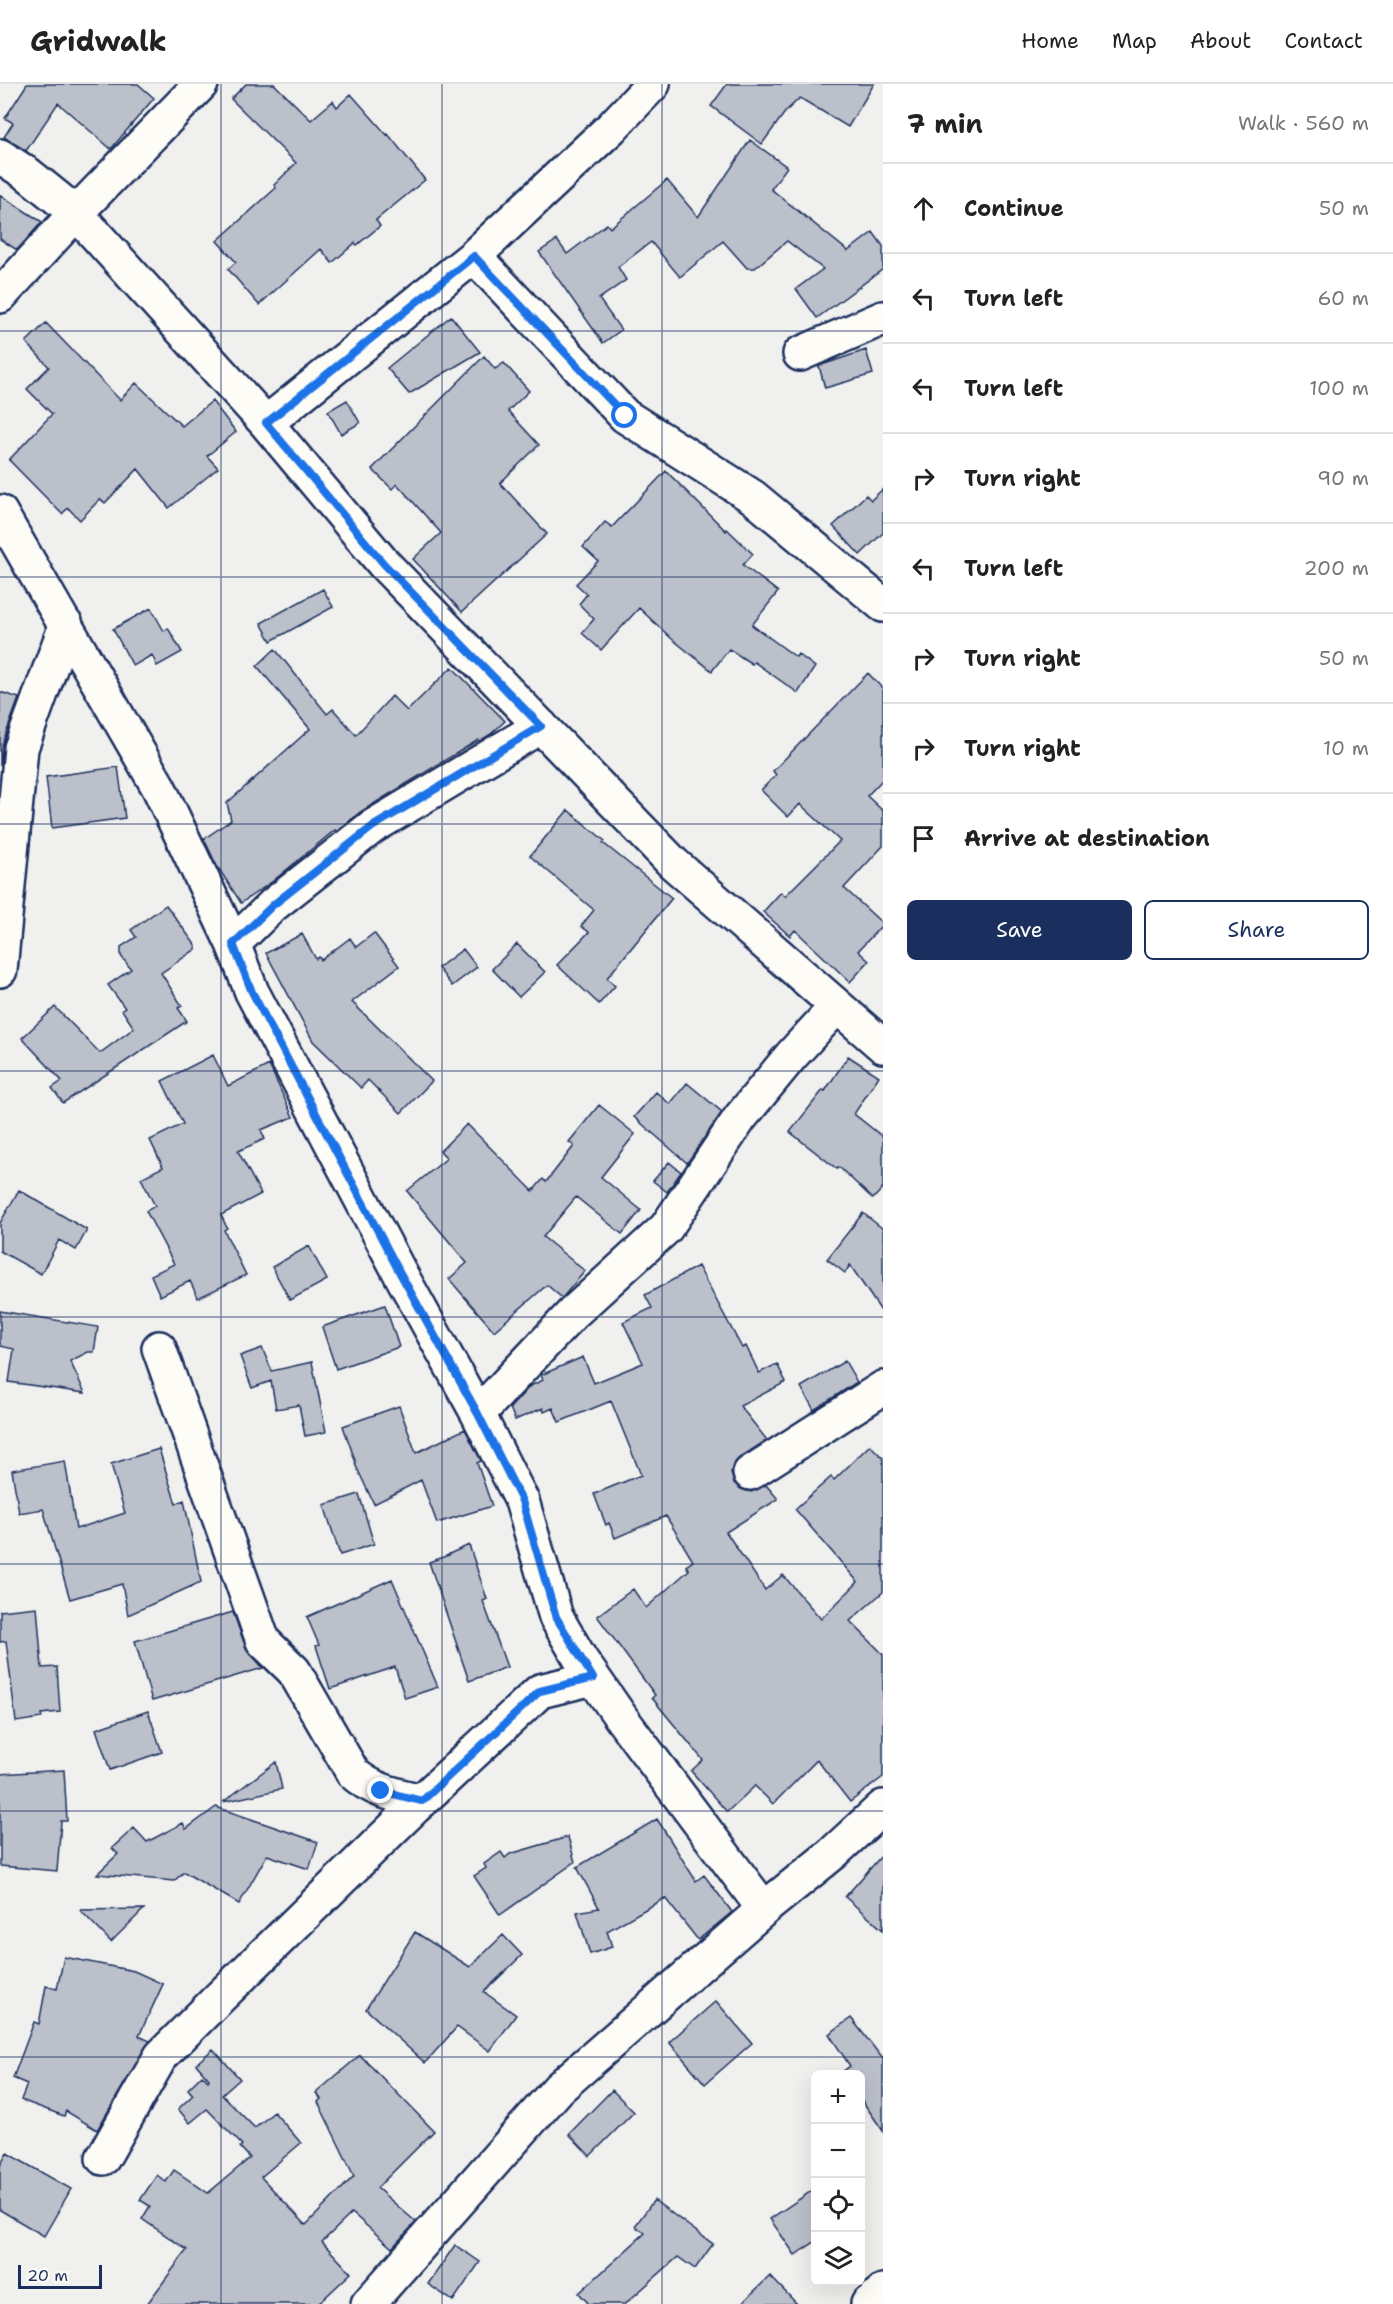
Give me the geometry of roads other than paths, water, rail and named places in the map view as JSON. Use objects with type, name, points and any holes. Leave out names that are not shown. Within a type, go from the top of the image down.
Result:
[{"type":"street","points":[[0,296],[76,213],[201,84]]},
{"type":"street","points":[[266,423],[474,256],[611,128],[653,84]]},
{"type":"street","points":[[0,156],[29,175],[76,213],[266,423],[384,564],[673,863],[883,1046]]},
{"type":"street","points":[[474,256],[625,416],[753,497],[883,605]]},
{"type":"street","points":[[800,354],[883,318]]},
{"type":"street","points":[[0,512],[159,788],[233,944],[252,992],[400,1273],[478,1414],[522,1501],[556,1617],[593,1678],[764,1909]]},
{"type":"street","points":[[0,970],[21,748],[66,625]]},
{"type":"street","points":[[233,944],[273,905],[372,827],[541,726]]},
{"type":"street","points":[[478,1414],[573,1313],[666,1228],[740,1118],[837,1005]]},
{"type":"street","points":[[159,1348],[263,1641],[294,1671],[353,1773],[364,1783],[381,1791],[422,1801]]},
{"type":"street","points":[[750,1473],[883,1388]]},
{"type":"street","points":[[103,2158],[161,2056],[422,1801],[540,1691],[593,1678]]},
{"type":"street","points":[[368,2304],[559,2088],[764,1909],[832,1854],[883,1807]]},
{"type":"street","points":[[868,2304],[883,2291]]}]
